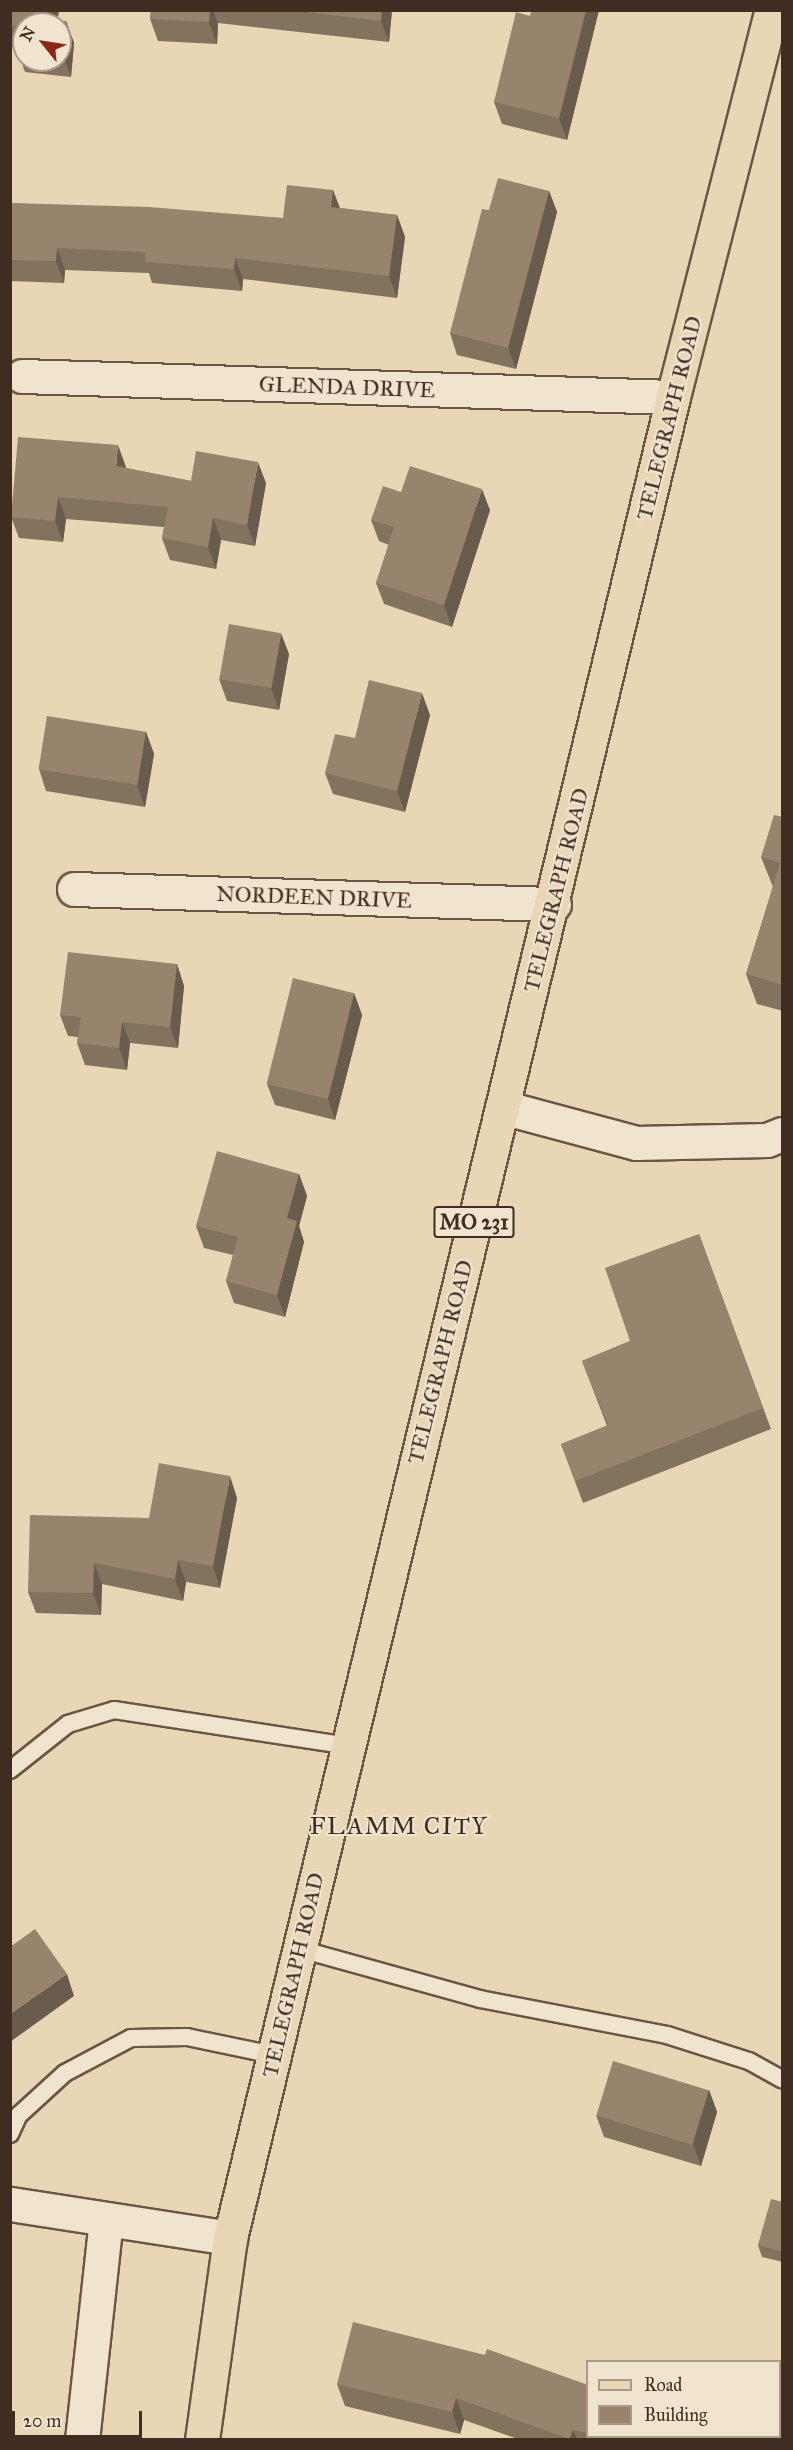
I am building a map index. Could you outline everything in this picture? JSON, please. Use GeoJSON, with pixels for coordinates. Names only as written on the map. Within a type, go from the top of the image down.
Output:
{"type":"FeatureCollection","features":[{"type":"Feature","properties":{"kind":"main road","name":"TELEGRAPH ROAD"},"geometry":{"type":"LineString","coordinates":[[202,2439],[230,2238],[502,1107],[554,904],[673,398],[772,10]]}},
{"type":"Feature","properties":{"kind":"street","name":"GLENDA DRIVE"},"geometry":{"type":"LineString","coordinates":[[22,376],[673,398]]}},
{"type":"Feature","properties":{"kind":"street","name":"NORDEEN DRIVE"},"geometry":{"type":"LineString","coordinates":[[74,889],[554,904]]}},
{"type":"Feature","properties":{"kind":"street"},"geometry":{"type":"LineString","coordinates":[[502,1107],[636,1143],[767,1140],[783,1134]]}},
{"type":"Feature","properties":{"kind":"street"},"geometry":{"type":"LineString","coordinates":[[10,2204],[230,2238]]}},
{"type":"Feature","properties":{"kind":"street"},"geometry":{"type":"LineString","coordinates":[[82,2439],[106,2219]]}},
{"type":"Feature","properties":{"kind":"lane"},"geometry":{"type":"LineString","coordinates":[[10,1770],[68,1724],[114,1710],[348,1746]]}},
{"type":"Feature","properties":{"kind":"lane"},"geometry":{"type":"LineString","coordinates":[[300,1949],[480,1999],[666,2035],[749,2061],[783,2079]]}},
{"type":"Feature","properties":{"kind":"lane"},"geometry":{"type":"LineString","coordinates":[[10,2134],[20,2115],[65,2073],[130,2038],[187,2037],[274,2055]]}},
{"type":"Feature","properties":{"kind":"building"},"geometry":{"type":"Polygon","coordinates":[[[10,10],[48,10],[48,12],[12,12],[12,26],[10,26],[10,10]]]}},
{"type":"Feature","properties":{"kind":"building"},"geometry":{"type":"Polygon","coordinates":[[[151,10],[210,10],[209,22],[150,19],[151,10]]]}},
{"type":"Feature","properties":{"kind":"building"},"geometry":{"type":"Polygon","coordinates":[[[290,10],[382,10],[381,21],[290,10]]]}},
{"type":"Feature","properties":{"kind":"building"},"geometry":{"type":"Polygon","coordinates":[[[532,10],[586,10],[559,118],[494,102],[516,12],[530,16],[532,10]]]}},
{"type":"Feature","properties":{"kind":"building"},"geometry":{"type":"Polygon","coordinates":[[[498,178],[549,191],[508,348],[450,333],[482,209],[489,210],[498,178]]]}},
{"type":"Feature","properties":{"kind":"building"},"geometry":{"type":"Polygon","coordinates":[[[287,185],[333,190],[331,207],[397,215],[389,276],[235,258],[234,269],[145,262],[145,252],[57,248],[56,261],[10,260],[10,203],[149,207],[283,218],[287,185]]]}},
{"type":"Feature","properties":{"kind":"building"},"geometry":{"type":"Polygon","coordinates":[[[18,437],[118,445],[116,466],[191,481],[196,451],[258,462],[247,525],[213,518],[208,547],[162,538],[168,507],[58,497],[55,521],[11,517],[18,437]]]}},
{"type":"Feature","properties":{"kind":"building"},"geometry":{"type":"Polygon","coordinates":[[[410,466],[482,489],[444,605],[376,583],[394,527],[371,520],[383,486],[401,492],[410,466]]]}},
{"type":"Feature","properties":{"kind":"building"},"geometry":{"type":"Polygon","coordinates":[[[229,624],[281,633],[271,688],[219,679],[229,624]]]}},
{"type":"Feature","properties":{"kind":"building"},"geometry":{"type":"Polygon","coordinates":[[[369,680],[422,693],[397,791],[325,773],[335,734],[355,738],[369,680]]]}},
{"type":"Feature","properties":{"kind":"building"},"geometry":{"type":"Polygon","coordinates":[[[47,716],[146,732],[137,785],[39,769],[47,716]]]}},
{"type":"Feature","properties":{"kind":"building"},"geometry":{"type":"Polygon","coordinates":[[[774,815],[783,817],[783,985],[746,974],[780,863],[761,857],[774,815]]]}},
{"type":"Feature","properties":{"kind":"building"},"geometry":{"type":"Polygon","coordinates":[[[68,952],[177,964],[170,1027],[122,1022],[119,1048],[77,1043],[81,1017],[60,1015],[68,952]]]}},
{"type":"Feature","properties":{"kind":"building"},"geometry":{"type":"Polygon","coordinates":[[[293,978],[354,993],[328,1099],[267,1084],[293,978]]]}},
{"type":"Feature","properties":{"kind":"building"},"geometry":{"type":"Polygon","coordinates":[[[217,1151],[299,1174],[287,1218],[297,1221],[277,1295],[226,1281],[238,1237],[196,1226],[217,1151]]]}},
{"type":"Feature","properties":{"kind":"building"},"geometry":{"type":"Polygon","coordinates":[[[699,1234],[763,1408],[575,1481],[561,1444],[608,1425],[582,1361],[630,1341],[605,1268],[699,1234]]]}},
{"type":"Feature","properties":{"kind":"building"},"geometry":{"type":"Polygon","coordinates":[[[159,1463],[230,1476],[213,1566],[178,1560],[175,1579],[94,1563],[93,1593],[28,1592],[30,1515],[149,1518],[159,1463]]]}},
{"type":"Feature","properties":{"kind":"building"},"geometry":{"type":"Polygon","coordinates":[[[35,1929],[67,1974],[10,2014],[10,1947],[35,1929]]]}},
{"type":"Feature","properties":{"kind":"building"},"geometry":{"type":"Polygon","coordinates":[[[613,2061],[709,2090],[692,2145],[596,2116],[613,2061]]]}},
{"type":"Feature","properties":{"kind":"building"},"geometry":{"type":"Polygon","coordinates":[[[771,2199],[783,2202],[783,2252],[758,2245],[771,2199]]]}},
{"type":"Feature","properties":{"kind":"building"},"geometry":{"type":"Polygon","coordinates":[[[353,2322],[485,2355],[487,2349],[586,2384],[586,2433],[573,2430],[569,2439],[456,2398],[452,2412],[337,2384],[353,2322]]]}},
{"type":"Feature","properties":{"kind":"building"},"geometry":{"type":"Polygon","coordinates":[[[781,2405],[783,2405],[783,2439],[610,2438],[781,2438],[781,2405]]]}},
{"type":"Feature","properties":{"kind":"district","name":"FLAMM CITY"},"geometry":{"type":"Point","coordinates":[399,1827]}}]}
